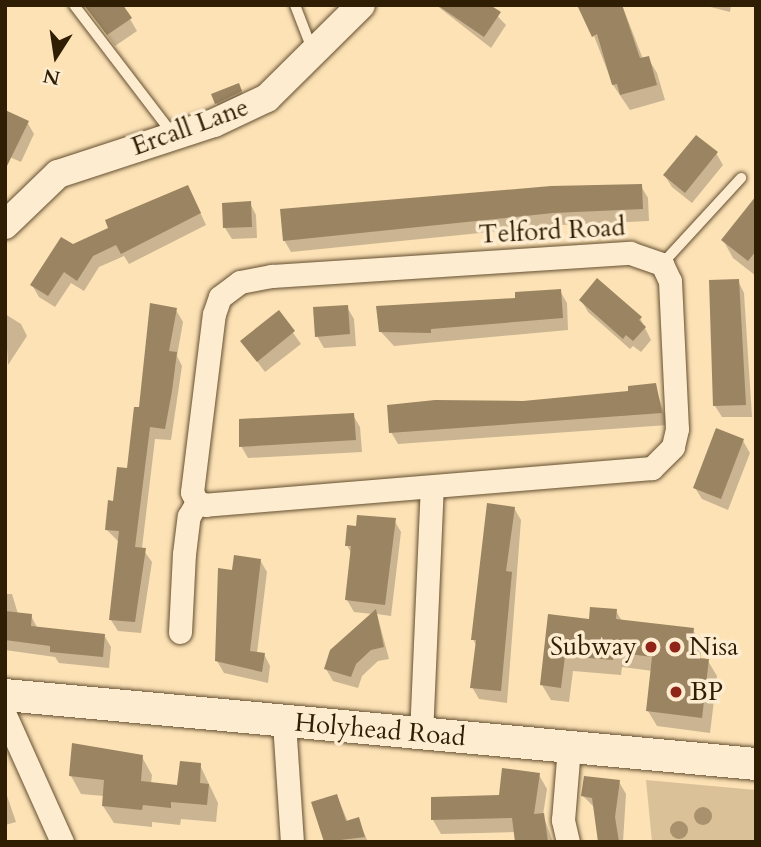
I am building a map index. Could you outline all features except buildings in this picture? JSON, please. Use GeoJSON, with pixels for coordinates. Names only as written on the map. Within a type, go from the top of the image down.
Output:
{"type":"FeatureCollection","features":[{"type":"Feature","properties":{"kind":"main road","name":"Holyhead Road"},"geometry":{"type":"LineString","coordinates":[[5,695],[756,764]]}},
{"type":"Feature","properties":{"kind":"street","name":"Ercall Lane"},"geometry":{"type":"LineString","coordinates":[[5,225],[58,174],[214,123],[267,98],[314,55],[361,5]]}},
{"type":"Feature","properties":{"kind":"street","name":"Telford Road"},"geometry":{"type":"LineString","coordinates":[[180,632],[184,554],[189,516],[197,502],[192,492],[214,314],[220,297],[240,282],[272,276],[630,253],[662,264]]}},
{"type":"Feature","properties":{"kind":"street"},"geometry":{"type":"LineString","coordinates":[[197,502],[206,505],[641,472],[664,458],[677,429],[670,281],[662,264]]}},
{"type":"Feature","properties":{"kind":"street"},"geometry":{"type":"LineString","coordinates":[[421,735],[432,488]]}},
{"type":"Feature","properties":{"kind":"street"},"geometry":{"type":"LineString","coordinates":[[5,715],[62,842]]}},
{"type":"Feature","properties":{"kind":"street"},"geometry":{"type":"LineString","coordinates":[[284,722],[292,842]]}},
{"type":"Feature","properties":{"kind":"street"},"geometry":{"type":"LineString","coordinates":[[568,842],[563,820],[569,747]]}},
{"type":"Feature","properties":{"kind":"lane"},"geometry":{"type":"LineString","coordinates":[[75,5],[174,136]]}},
{"type":"Feature","properties":{"kind":"lane"},"geometry":{"type":"LineString","coordinates":[[295,5],[314,55]]}},
{"type":"Feature","properties":{"kind":"lane"},"geometry":{"type":"LineString","coordinates":[[662,264],[741,178]]}},
{"type":"Feature","properties":{"kind":"shaded area"},"geometry":{"type":"Polygon","coordinates":[[[646,780],[756,790],[756,842],[652,842],[646,780]]]}},
{"type":"Feature","properties":{"kind":"place","name":"Subway"},"geometry":{"type":"Point","coordinates":[651,647]}},
{"type":"Feature","properties":{"kind":"place","name":"Nisa"},"geometry":{"type":"Point","coordinates":[675,647]}},
{"type":"Feature","properties":{"kind":"place","name":"BP"},"geometry":{"type":"Point","coordinates":[676,692]}}]}
